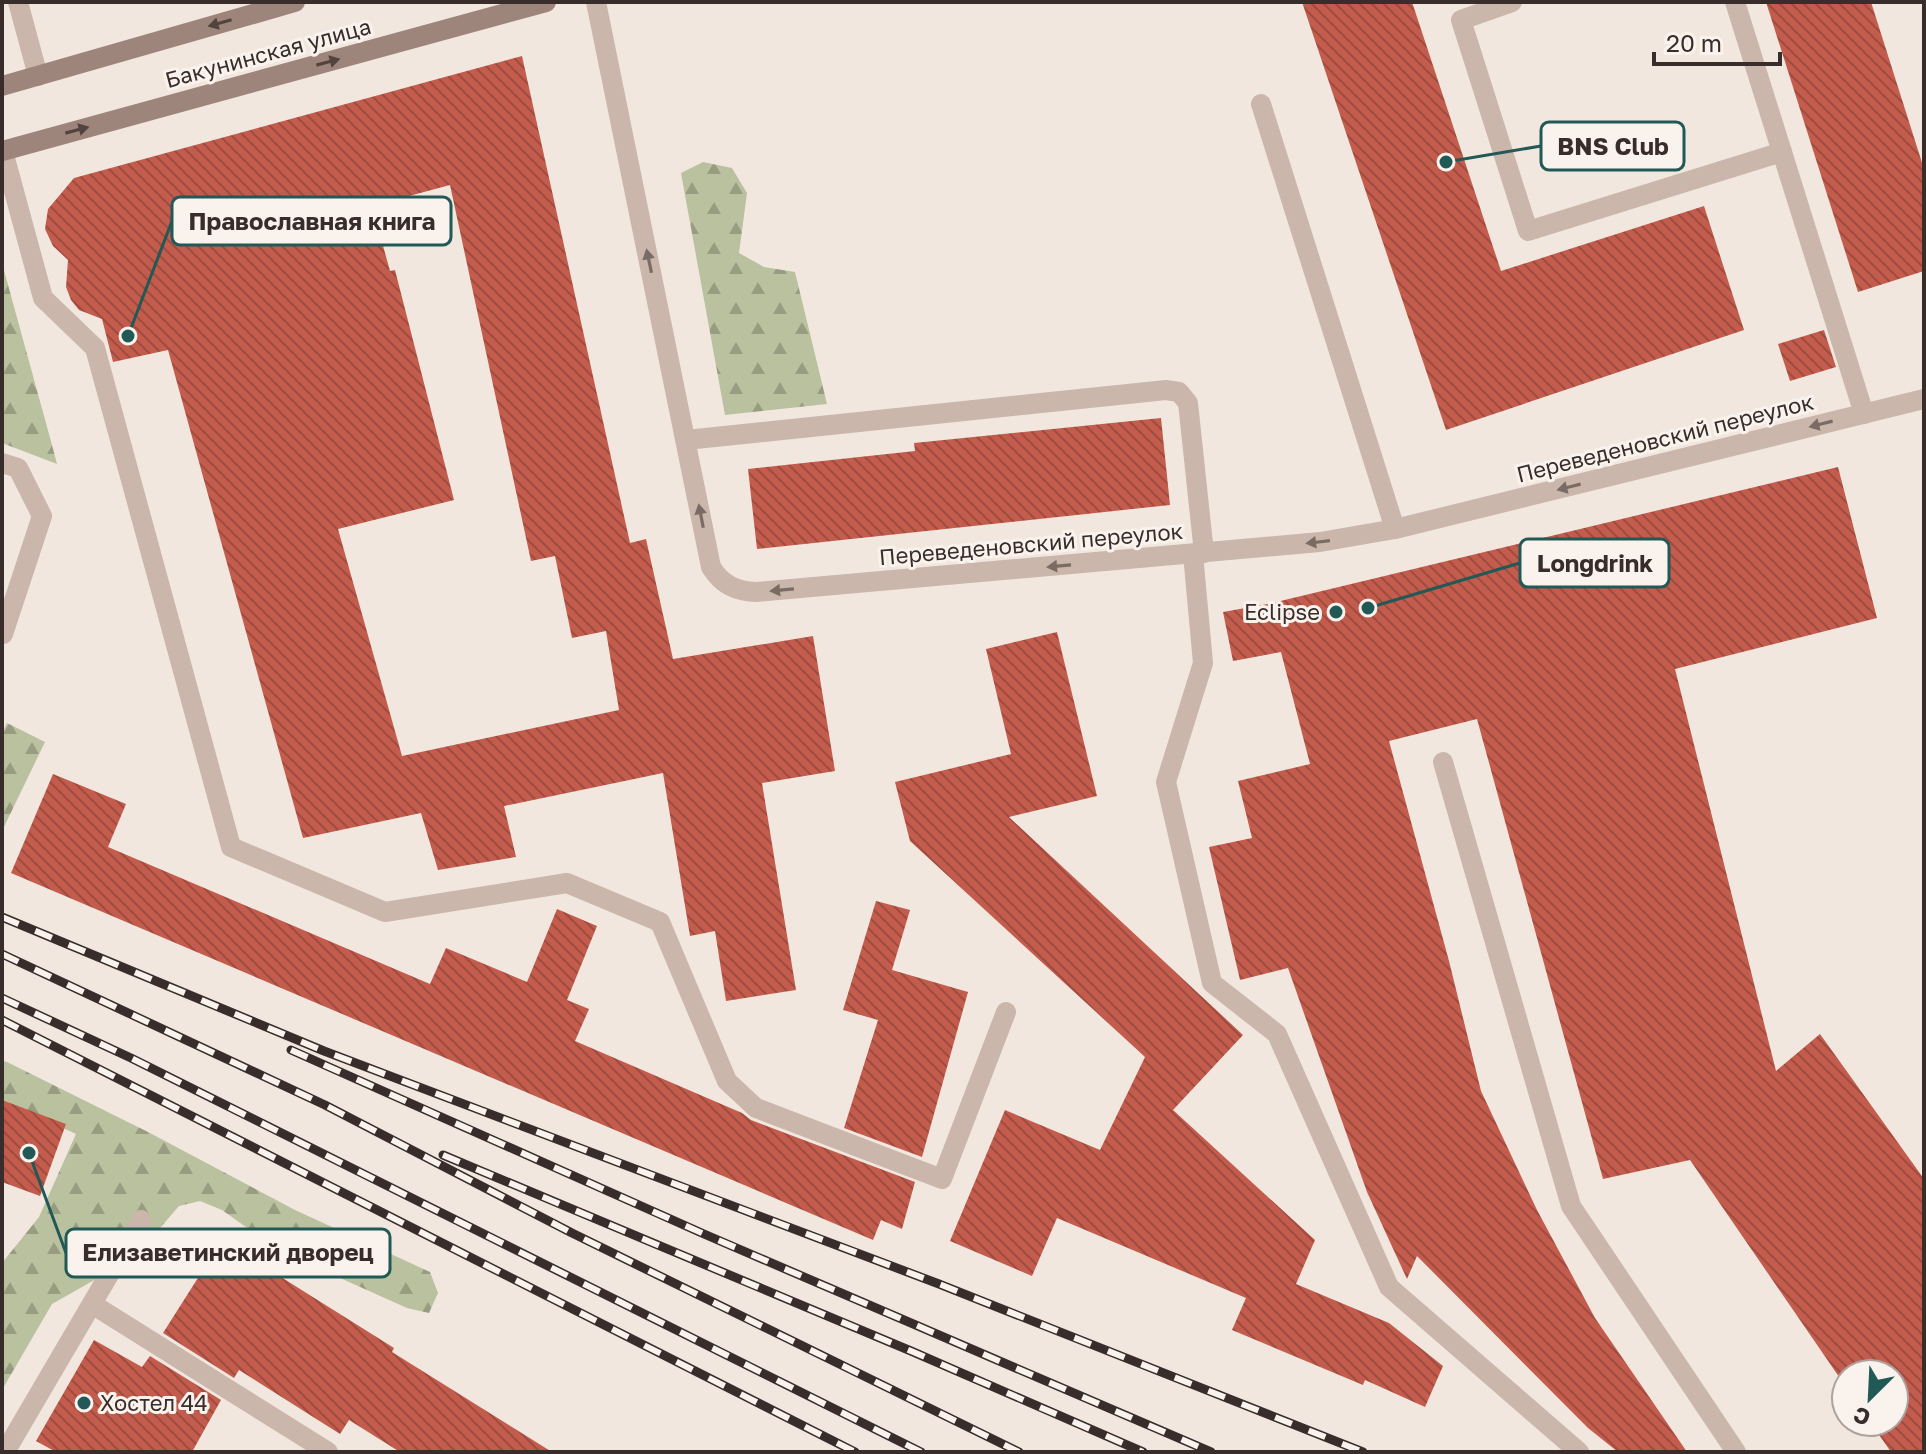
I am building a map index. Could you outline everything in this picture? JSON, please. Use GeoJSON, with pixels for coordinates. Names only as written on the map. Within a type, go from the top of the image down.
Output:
{"type":"FeatureCollection","features":[{"type":"Feature","properties":{"kind":"main road","name":"Бакунинская улица"},"geometry":{"type":"LineString","coordinates":[[2,86],[295,2]]}},
{"type":"Feature","properties":{"kind":"main road","name":"Бакунинская улица"},"geometry":{"type":"LineString","coordinates":[[3,151],[546,2]]}},
{"type":"Feature","properties":{"kind":"street"},"geometry":{"type":"LineString","coordinates":[[18,2],[38,76]]}},
{"type":"Feature","properties":{"kind":"street","name":"Переведеновский переулок"},"geometry":{"type":"LineString","coordinates":[[596,2],[711,567],[718,578],[742,591],[1320,542],[1395,529],[1924,399]]}},
{"type":"Feature","properties":{"kind":"street"},"geometry":{"type":"LineString","coordinates":[[1512,2],[1461,20],[1528,231],[1782,152]]}},
{"type":"Feature","properties":{"kind":"street"},"geometry":{"type":"LineString","coordinates":[[1735,2],[1864,414]]}},
{"type":"Feature","properties":{"kind":"street"},"geometry":{"type":"LineString","coordinates":[[1261,104],[1395,529]]}},
{"type":"Feature","properties":{"kind":"street"},"geometry":{"type":"LineString","coordinates":[[3,151],[43,298],[95,348],[231,847],[385,912],[567,883],[660,922],[727,1081],[756,1108],[942,1179],[1006,1012]]}},
{"type":"Feature","properties":{"kind":"street"},"geometry":{"type":"LineString","coordinates":[[686,440],[1166,390],[1179,392],[1188,403],[1203,663],[1166,782],[1212,983],[1277,1034],[1389,1287],[1579,1452]]}},
{"type":"Feature","properties":{"kind":"street"},"geometry":{"type":"LineString","coordinates":[[2,463],[18,468],[42,516],[3,634]]}},
{"type":"Feature","properties":{"kind":"street"},"geometry":{"type":"LineString","coordinates":[[1443,762],[1571,1206],[1736,1452]]}},
{"type":"Feature","properties":{"kind":"street"},"geometry":{"type":"LineString","coordinates":[[5,1452],[141,1220]]}},
{"type":"Feature","properties":{"kind":"street"},"geometry":{"type":"LineString","coordinates":[[92,1304],[328,1452]]}},
{"type":"Feature","properties":{"kind":"green space"},"geometry":{"type":"Polygon","coordinates":[[[703,162],[732,168],[747,193],[739,253],[764,267],[795,272],[827,404],[725,415],[681,173],[703,162]]]}},
{"type":"Feature","properties":{"kind":"green space"},"geometry":{"type":"Polygon","coordinates":[[[2,263],[52,445],[57,464],[2,443],[2,263]]]}},
{"type":"Feature","properties":{"kind":"green space"},"geometry":{"type":"Polygon","coordinates":[[[7,723],[45,742],[2,831],[2,734],[7,723]]]}},
{"type":"Feature","properties":{"kind":"green space"},"geometry":{"type":"Polygon","coordinates":[[[5,1061],[295,1210],[430,1272],[438,1293],[429,1313],[407,1308],[320,1269],[260,1237],[222,1210],[200,1201],[179,1206],[135,1257],[52,1304],[2,1390],[2,1263],[39,1217],[76,1134],[2,1100],[2,1064],[5,1061]]]}},
{"type":"Feature","properties":{"kind":"building"},"geometry":{"type":"Polygon","coordinates":[[[1302,2],[1412,2],[1501,271],[1704,206],[1744,330],[1446,430],[1302,2]]]}},
{"type":"Feature","properties":{"kind":"building"},"geometry":{"type":"Polygon","coordinates":[[[1766,2],[1871,2],[1924,169],[1924,271],[1858,292],[1766,2]]]}},
{"type":"Feature","properties":{"kind":"building"},"geometry":{"type":"Polygon","coordinates":[[[522,56],[630,543],[646,539],[673,659],[813,636],[835,771],[762,783],[796,990],[726,1001],[715,931],[690,936],[663,773],[504,806],[516,857],[438,870],[421,813],[303,838],[168,350],[113,362],[102,319],[79,310],[71,300],[66,287],[68,260],[53,246],[45,229],[48,209],[74,178],[522,56]],[[450,185],[372,206],[390,271],[395,270],[454,500],[338,529],[402,756],[619,710],[606,631],[572,638],[555,556],[531,561],[450,185]]]}},
{"type":"Feature","properties":{"kind":"building"},"geometry":{"type":"Polygon","coordinates":[[[1824,330],[1836,367],[1790,381],[1778,344],[1824,330]]]}},
{"type":"Feature","properties":{"kind":"building"},"geometry":{"type":"Polygon","coordinates":[[[1161,418],[1170,505],[757,549],[748,469],[915,451],[914,443],[1161,418]]]}},
{"type":"Feature","properties":{"kind":"building"},"geometry":{"type":"Polygon","coordinates":[[[1838,467],[1877,618],[1675,669],[1776,1071],[1820,1034],[1924,1179],[1924,1452],[1891,1452],[1881,1438],[1910,1438],[1910,1358],[1830,1358],[1830,1364],[1690,1160],[1603,1179],[1477,719],[1389,741],[1481,1091],[1537,1210],[1595,1318],[1687,1452],[1618,1452],[1588,1428],[1417,1256],[1407,1279],[1367,1192],[1288,968],[1240,980],[1209,847],[1252,838],[1238,781],[1310,764],[1281,652],[1233,661],[1223,612],[1268,604],[1838,467]]]}},
{"type":"Feature","properties":{"kind":"building"},"geometry":{"type":"Polygon","coordinates":[[[1057,632],[1097,796],[1009,817],[1243,1035],[1173,1110],[1315,1240],[1296,1284],[1389,1323],[1443,1366],[1425,1407],[1365,1380],[1363,1385],[1232,1330],[1246,1298],[1057,1218],[1032,1276],[950,1241],[1005,1110],[1100,1150],[1145,1057],[910,841],[895,782],[1011,754],[986,649],[1057,632]]]}},
{"type":"Feature","properties":{"kind":"building"},"geometry":{"type":"Polygon","coordinates":[[[53,774],[126,804],[108,847],[430,984],[446,948],[527,982],[557,909],[597,926],[567,1000],[589,1009],[575,1041],[742,1113],[751,1120],[915,1182],[902,1229],[881,1220],[873,1240],[11,873],[53,774]]]}},
{"type":"Feature","properties":{"kind":"building"},"geometry":{"type":"Polygon","coordinates":[[[876,901],[910,910],[892,970],[968,992],[922,1157],[844,1128],[878,1020],[843,1010],[876,901]]]}},
{"type":"Feature","properties":{"kind":"building"},"geometry":{"type":"Polygon","coordinates":[[[2,1100],[66,1124],[40,1196],[2,1182],[2,1100]]]}},
{"type":"Feature","properties":{"kind":"building"},"geometry":{"type":"Polygon","coordinates":[[[222,1240],[552,1452],[400,1452],[349,1420],[340,1434],[239,1370],[234,1378],[163,1333],[222,1240]]]}},
{"type":"Feature","properties":{"kind":"building"},"geometry":{"type":"Polygon","coordinates":[[[94,1340],[142,1367],[150,1356],[221,1400],[192,1452],[56,1452],[36,1441],[94,1340]]]}},
{"type":"Feature","properties":{"kind":"railway"},"geometry":{"type":"LineString","coordinates":[[2,917],[324,1051],[939,1284],[1363,1452]]}},
{"type":"Feature","properties":{"kind":"railway"},"geometry":{"type":"LineString","coordinates":[[2,954],[325,1105],[572,1233],[1019,1452]]}},
{"type":"Feature","properties":{"kind":"railway"},"geometry":{"type":"LineString","coordinates":[[2,998],[131,1058],[921,1452]]}},
{"type":"Feature","properties":{"kind":"railway"},"geometry":{"type":"LineString","coordinates":[[2,1020],[855,1452]]}},
{"type":"Feature","properties":{"kind":"railway"},"geometry":{"type":"LineString","coordinates":[[291,1050],[704,1234],[1211,1452]]}},
{"type":"Feature","properties":{"kind":"railway"},"geometry":{"type":"LineString","coordinates":[[443,1155],[1143,1452]]}},
{"type":"Feature","properties":{"kind":"place","name":"BNS Club"},"geometry":{"type":"Point","coordinates":[1446,162]}},
{"type":"Feature","properties":{"kind":"place","name":"Православная книга"},"geometry":{"type":"Point","coordinates":[128,336]}},
{"type":"Feature","properties":{"kind":"place","name":"Longdrink"},"geometry":{"type":"Point","coordinates":[1368,608]}},
{"type":"Feature","properties":{"kind":"place","name":"Eclipse"},"geometry":{"type":"Point","coordinates":[1336,612]}},
{"type":"Feature","properties":{"kind":"place","name":"Елизаветинский дворец"},"geometry":{"type":"Point","coordinates":[29,1153]}},
{"type":"Feature","properties":{"kind":"place","name":"Хостел 44"},"geometry":{"type":"Point","coordinates":[84,1403]}}]}
